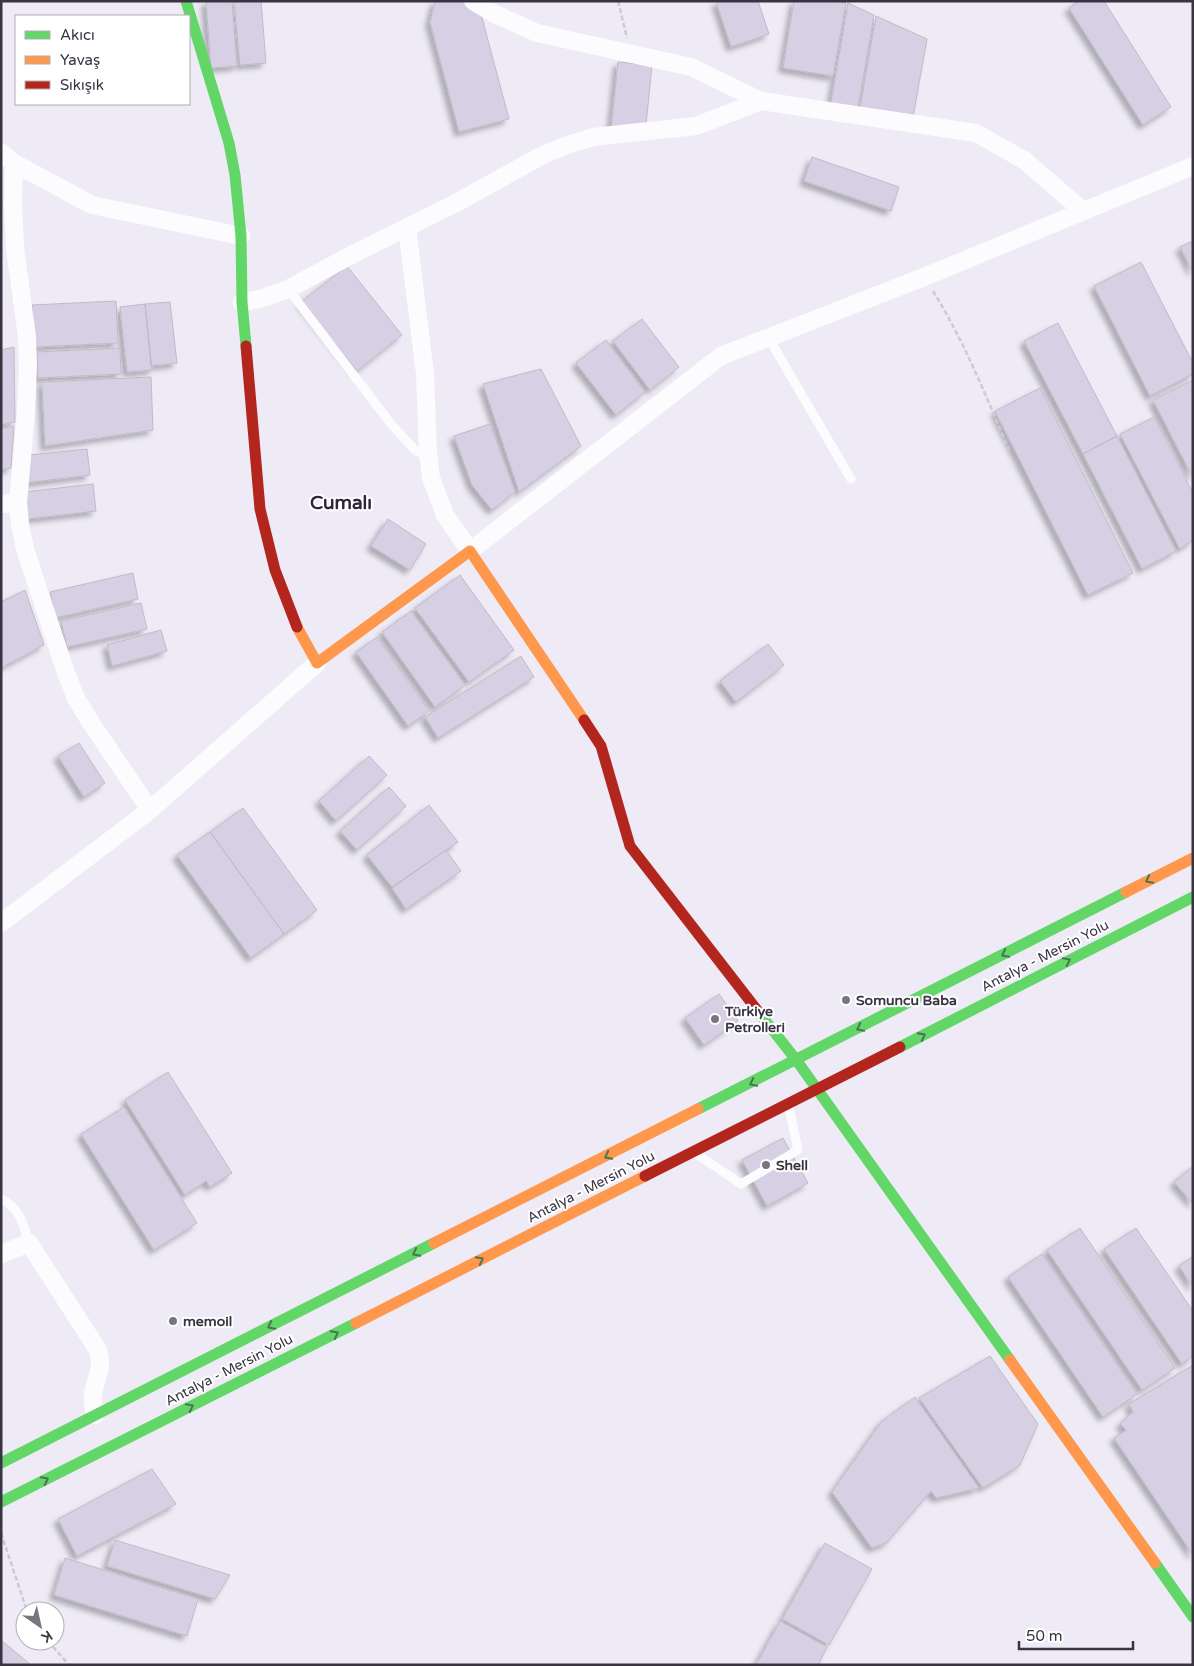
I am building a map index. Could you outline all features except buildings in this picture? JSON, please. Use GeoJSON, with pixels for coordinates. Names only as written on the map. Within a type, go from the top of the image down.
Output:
{"type":"FeatureCollection","features":[{"type":"Feature","properties":{"kind":"main road"},"geometry":{"type":"LineString","coordinates":[[186,1],[229,143],[235,175],[241,236],[242,302],[260,509],[266,542],[286,604],[300,634],[317,663],[470,551],[601,746],[630,846],[797,1060],[1193,1618]]}},
{"type":"Feature","properties":{"kind":"main road","name":"Antalya - Mersin Yolu"},"geometry":{"type":"LineString","coordinates":[[1,1464],[1193,858]]}},
{"type":"Feature","properties":{"kind":"main road","name":"Antalya - Mersin Yolu"},"geometry":{"type":"LineString","coordinates":[[1,1502],[817,1090],[1193,897]]}},
{"type":"Feature","properties":{"kind":"street"},"geometry":{"type":"LineString","coordinates":[[473,1],[493,13],[537,33],[691,67],[761,101],[976,133],[1024,160],[1083,211]]}},
{"type":"Feature","properties":{"kind":"street"},"geometry":{"type":"LineString","coordinates":[[242,302],[260,299],[288,289],[355,252],[456,203],[541,156],[567,145],[593,137],[696,126],[761,101]]}},
{"type":"Feature","properties":{"kind":"street"},"geometry":{"type":"LineString","coordinates":[[8,158],[92,205],[241,236]]}},
{"type":"Feature","properties":{"kind":"street"},"geometry":{"type":"LineString","coordinates":[[8,158],[15,248],[27,337],[28,367],[26,410],[10,503],[20,524],[25,549],[66,674],[76,698],[150,810]]}},
{"type":"Feature","properties":{"kind":"street"},"geometry":{"type":"LineString","coordinates":[[407,227],[425,374],[428,453],[431,478],[445,515],[470,551],[721,356],[924,278],[1193,166]]}},
{"type":"Feature","properties":{"kind":"street"},"geometry":{"type":"LineString","coordinates":[[1,923],[150,810],[317,663]]}},
{"type":"Feature","properties":{"kind":"street"},"geometry":{"type":"LineString","coordinates":[[1,1254],[29,1243],[98,1350],[100,1369],[93,1394],[95,1415]]}},
{"type":"Feature","properties":{"kind":"lane"},"geometry":{"type":"LineString","coordinates":[[288,289],[391,424],[415,450],[420,453],[428,453]]}},
{"type":"Feature","properties":{"kind":"lane"},"geometry":{"type":"LineString","coordinates":[[768,337],[851,479]]}},
{"type":"Feature","properties":{"kind":"lane"},"geometry":{"type":"LineString","coordinates":[[693,1152],[741,1184],[798,1150],[788,1104]]}},
{"type":"Feature","properties":{"kind":"lane"},"geometry":{"type":"LineString","coordinates":[[1,1199],[18,1211],[29,1243]]}},
{"type":"Feature","properties":{"kind":"path"},"geometry":{"type":"LineString","coordinates":[[618,1],[631,54]]}},
{"type":"Feature","properties":{"kind":"path"},"geometry":{"type":"LineString","coordinates":[[924,278],[959,336],[1009,450]]}},
{"type":"Feature","properties":{"kind":"path"},"geometry":{"type":"LineString","coordinates":[[1,1533],[24,1601]]}},
{"type":"Feature","properties":{"kind":"path"},"geometry":{"type":"LineString","coordinates":[[57,1651],[69,1665]]}},
{"type":"Feature","properties":{"kind":"traffic: fast"},"geometry":{"type":"LineString","coordinates":[[186,1],[229,143],[235,175],[241,236],[242,302],[246,346]]}},
{"type":"Feature","properties":{"kind":"traffic: fast"},"geometry":{"type":"LineString","coordinates":[[698,1109],[1126,892]]}},
{"type":"Feature","properties":{"kind":"traffic: fast"},"geometry":{"type":"LineString","coordinates":[[900,1047],[1193,897]]}},
{"type":"Feature","properties":{"kind":"traffic: fast"},"geometry":{"type":"LineString","coordinates":[[757,1010],[797,1061],[1010,1360]]}},
{"type":"Feature","properties":{"kind":"traffic: fast"},"geometry":{"type":"LineString","coordinates":[[1,1463],[434,1243]]}},
{"type":"Feature","properties":{"kind":"traffic: fast"},"geometry":{"type":"LineString","coordinates":[[1,1502],[356,1323]]}},
{"type":"Feature","properties":{"kind":"traffic: fast"},"geometry":{"type":"LineString","coordinates":[[1155,1563],[1193,1617]]}},
{"type":"Feature","properties":{"kind":"traffic: slow"},"geometry":{"type":"LineString","coordinates":[[297,627],[317,663],[470,551],[584,720]]}},
{"type":"Feature","properties":{"kind":"traffic: slow"},"geometry":{"type":"LineString","coordinates":[[1126,892],[1193,858]]}},
{"type":"Feature","properties":{"kind":"traffic: slow"},"geometry":{"type":"LineString","coordinates":[[434,1243],[698,1109]]}},
{"type":"Feature","properties":{"kind":"traffic: slow"},"geometry":{"type":"LineString","coordinates":[[356,1323],[645,1176]]}},
{"type":"Feature","properties":{"kind":"traffic: slow"},"geometry":{"type":"LineString","coordinates":[[1010,1360],[1155,1563]]}},
{"type":"Feature","properties":{"kind":"traffic: jam"},"geometry":{"type":"LineString","coordinates":[[246,346],[260,509],[275,570],[297,627]]}},
{"type":"Feature","properties":{"kind":"traffic: jam"},"geometry":{"type":"LineString","coordinates":[[584,720],[601,746],[630,846],[757,1010]]}},
{"type":"Feature","properties":{"kind":"traffic: jam"},"geometry":{"type":"LineString","coordinates":[[645,1176],[900,1047]]}},
{"type":"Feature","properties":{"kind":"place","name":"Somuncu Baba"},"geometry":{"type":"Point","coordinates":[846,1000]}},
{"type":"Feature","properties":{"kind":"place","name":"Türkiye Petrolleri"},"geometry":{"type":"Point","coordinates":[715,1019]}},
{"type":"Feature","properties":{"kind":"place","name":"Shell"},"geometry":{"type":"Point","coordinates":[766,1165]}},
{"type":"Feature","properties":{"kind":"place","name":"memoil"},"geometry":{"type":"Point","coordinates":[173,1321]}},
{"type":"Feature","properties":{"kind":"district","name":"Cumalı"},"geometry":{"type":"Point","coordinates":[341,503]}}]}
